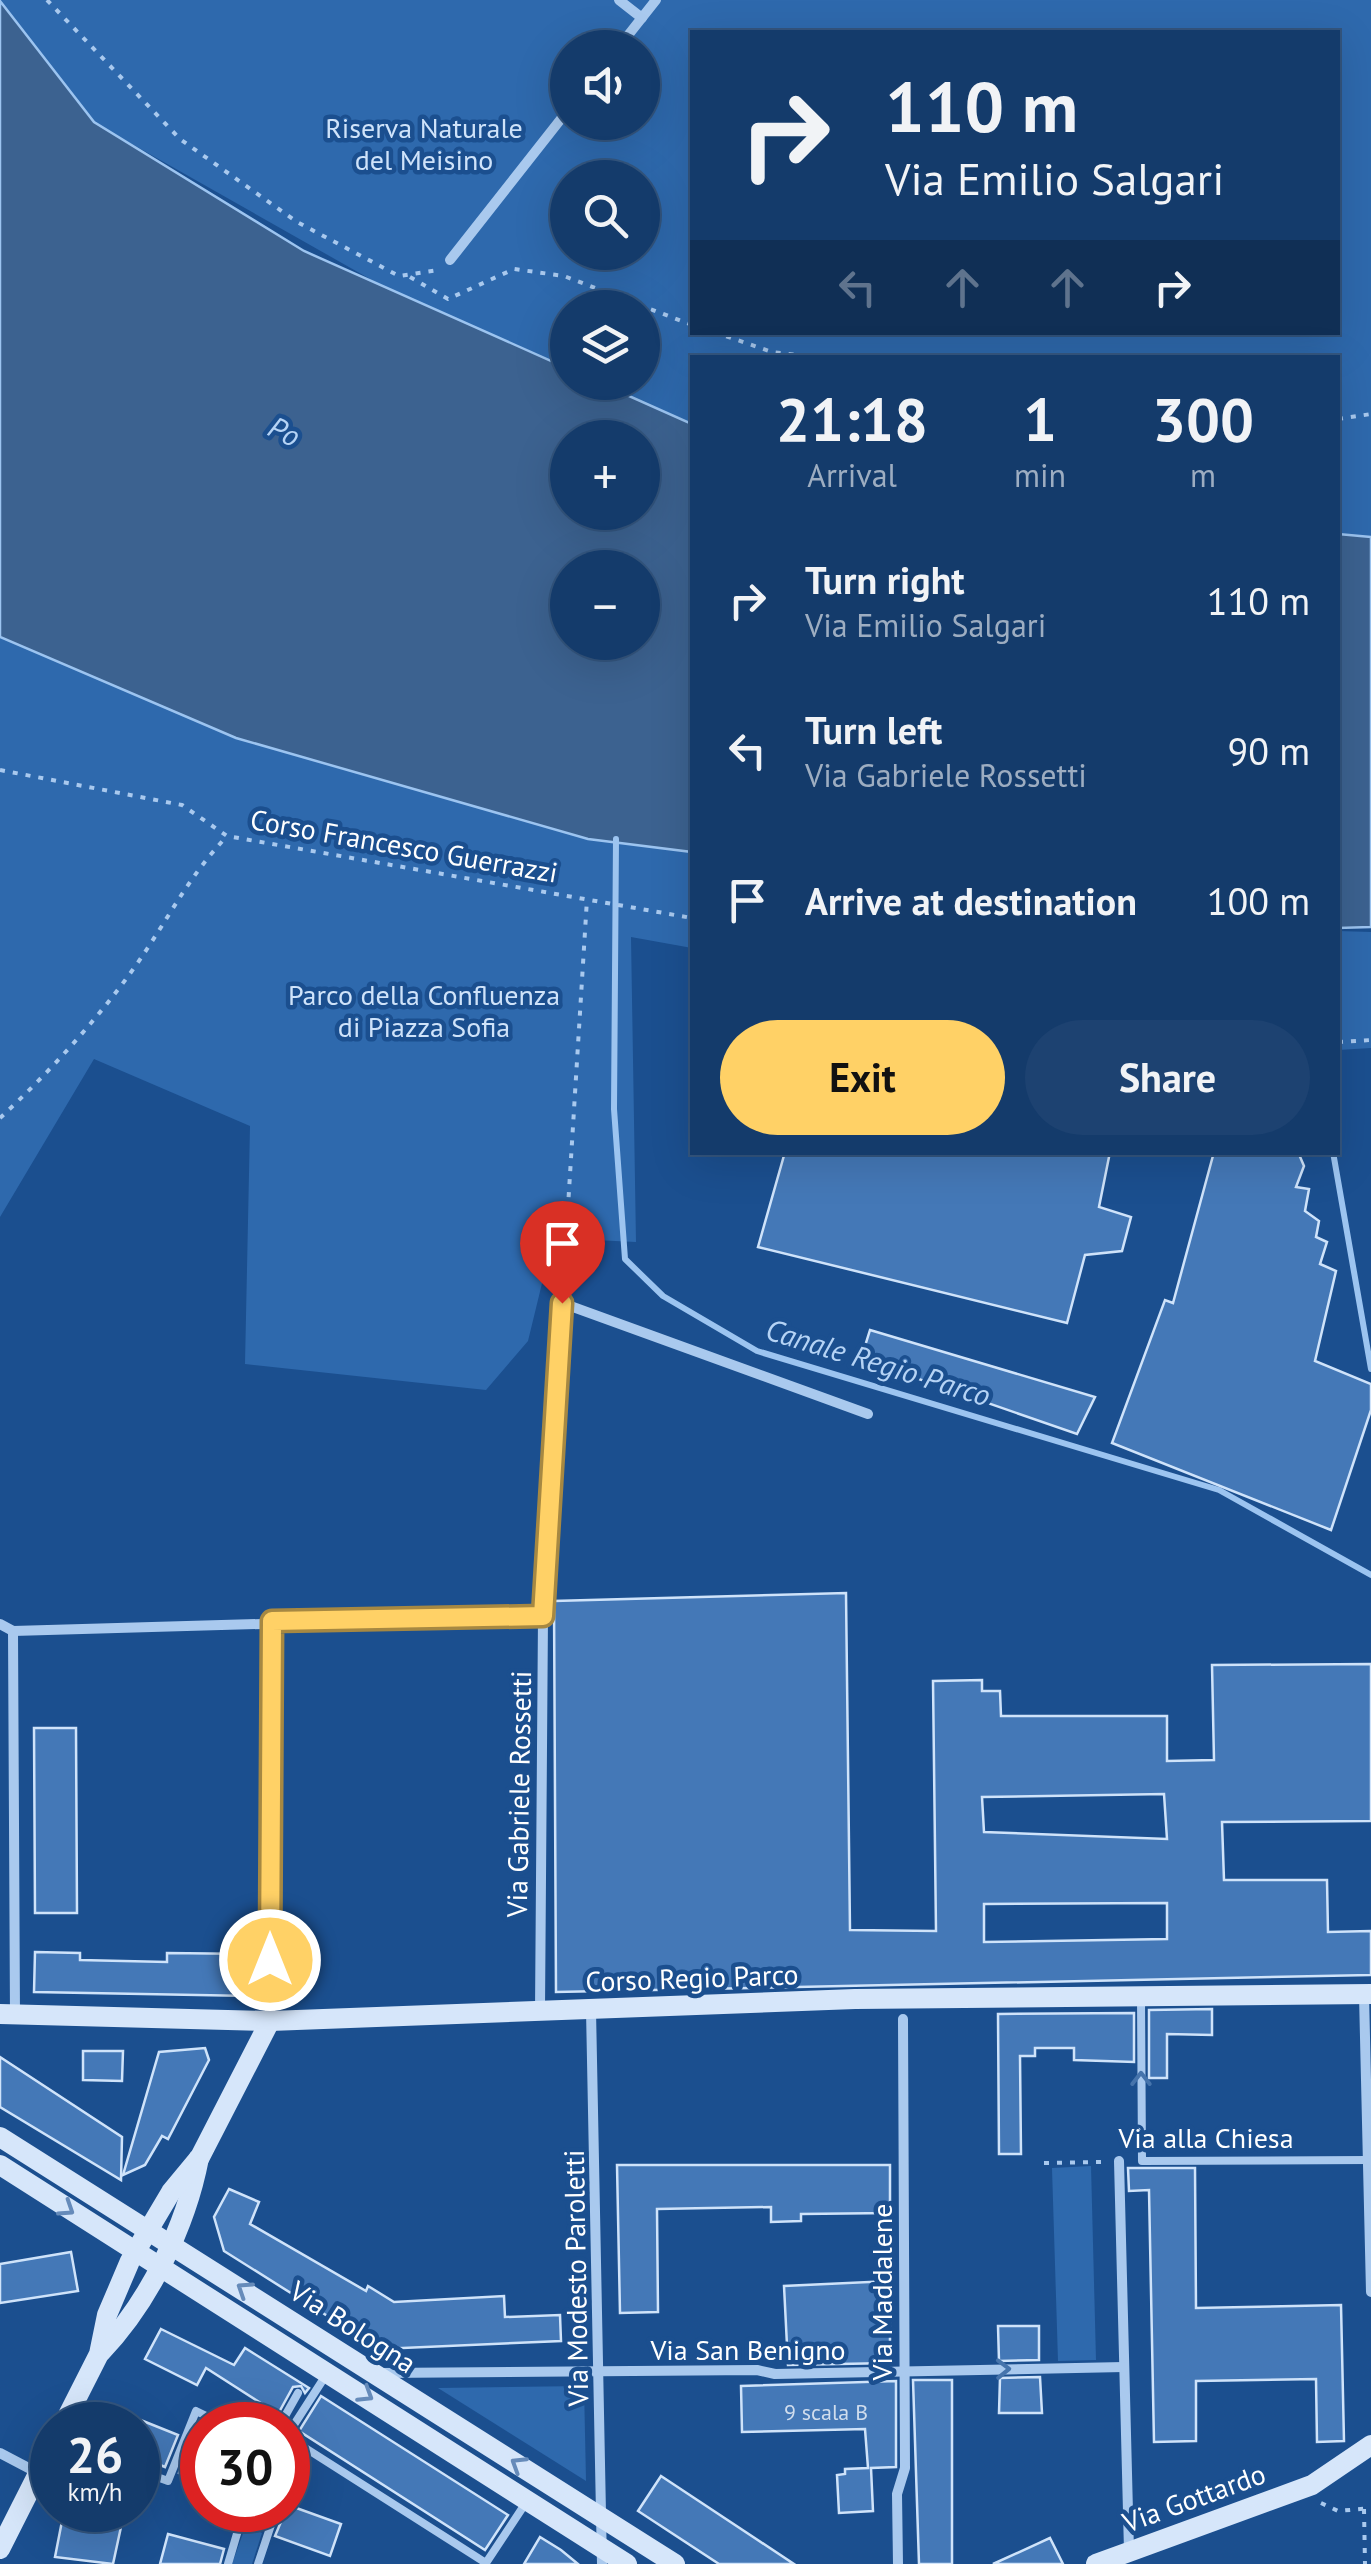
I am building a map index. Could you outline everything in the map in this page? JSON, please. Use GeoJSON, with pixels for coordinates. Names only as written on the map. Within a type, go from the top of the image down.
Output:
{"type":"FeatureCollection","features":[{"type":"Feature","properties":{"kind":"street"},"geometry":{"type":"LineString","coordinates":[[619,0],[642,18]]}},
{"type":"Feature","properties":{"kind":"street"},"geometry":{"type":"LineString","coordinates":[[632,30],[656,0]]}},
{"type":"Feature","properties":{"kind":"street"},"geometry":{"type":"LineString","coordinates":[[450,260],[550,133]]}},
{"type":"Feature","properties":{"kind":"street"},"geometry":{"type":"LineString","coordinates":[[562,1303],[868,1414]]}},
{"type":"Feature","properties":{"kind":"street","name":"Via Gabriele Rossetti"},"geometry":{"type":"LineString","coordinates":[[540,2011],[543,1616],[562,1303]]}},
{"type":"Feature","properties":{"kind":"street"},"geometry":{"type":"LineString","coordinates":[[0,1624],[13,1631],[543,1616]]}},
{"type":"Feature","properties":{"kind":"street"},"geometry":{"type":"LineString","coordinates":[[100,2354],[107,2315],[135,2252],[200,2157],[270,2021],[272,1621]]}},
{"type":"Feature","properties":{"kind":"street"},"geometry":{"type":"LineString","coordinates":[[5,2018],[13,1631]]}},
{"type":"Feature","properties":{"kind":"street"},"geometry":{"type":"LineString","coordinates":[[1368,1994],[1371,2292]]}},
{"type":"Feature","properties":{"kind":"street","name":"Corso Regio Parco"},"geometry":{"type":"LineString","coordinates":[[5,2018],[270,2021],[855,1999],[1368,1994]]}},
{"type":"Feature","properties":{"kind":"street","name":"Via Modesto Paroletti"},"geometry":{"type":"LineString","coordinates":[[591,2009],[601,2373],[601,2556]]}},
{"type":"Feature","properties":{"kind":"street","name":"Via Maddalene"},"geometry":{"type":"LineString","coordinates":[[898,2564],[897,2494],[905,2468],[906,2371],[903,2019]]}},
{"type":"Feature","properties":{"kind":"street","name":"Via Bologna"},"geometry":{"type":"LineString","coordinates":[[0,2137],[675,2564]]}},
{"type":"Feature","properties":{"kind":"street"},"geometry":{"type":"LineString","coordinates":[[75,2402],[100,2354],[121,2332],[170,2242],[194,2186],[200,2157]]}},
{"type":"Feature","properties":{"kind":"street"},"geometry":{"type":"LineString","coordinates":[[1119,2161],[1129,2551]]}},
{"type":"Feature","properties":{"kind":"street","name":"Via Bologna"},"geometry":{"type":"LineString","coordinates":[[0,2166],[529,2498],[601,2556],[627,2564]]}},
{"type":"Feature","properties":{"kind":"street","name":"Via San Benigno"},"geometry":{"type":"LineString","coordinates":[[373,2373],[757,2370],[775,2374],[1124,2367]]}},
{"type":"Feature","properties":{"kind":"street","name":"Via Gottardo"},"geometry":{"type":"LineString","coordinates":[[1096,2564],[1312,2485],[1371,2445]]}},
{"type":"Feature","properties":{"kind":"street"},"geometry":{"type":"LineString","coordinates":[[0,2453],[30,2468]]}},
{"type":"Feature","properties":{"kind":"street"},"geometry":{"type":"LineString","coordinates":[[0,2550],[30,2491]]}},
{"type":"Feature","properties":{"kind":"lane","name":"Via alla Chiesa"},"geometry":{"type":"LineString","coordinates":[[1141,1996],[1142,2161],[1368,2160]]}},
{"type":"Feature","properties":{"kind":"lane"},"geometry":{"type":"LineString","coordinates":[[310,2402],[329,2372]]}},
{"type":"Feature","properties":{"kind":"lane"},"geometry":{"type":"LineString","coordinates":[[293,2402],[298,2394]]}},
{"type":"Feature","properties":{"kind":"lane"},"geometry":{"type":"LineString","coordinates":[[310,2450],[486,2564],[529,2498]]}},
{"type":"Feature","properties":{"kind":"lane"},"geometry":{"type":"LineString","coordinates":[[160,2478],[168,2481],[180,2451]]}},
{"type":"Feature","properties":{"kind":"lane"},"geometry":{"type":"LineString","coordinates":[[228,2564],[237,2532]]}},
{"type":"Feature","properties":{"kind":"lane"},"geometry":{"type":"LineString","coordinates":[[258,2564],[269,2532]]}},
{"type":"Feature","properties":{"kind":"path"},"geometry":{"type":"LineString","coordinates":[[47,0],[180,139],[297,222],[383,270],[410,277],[448,300],[514,268],[564,276],[690,324]]}},
{"type":"Feature","properties":{"kind":"path"},"geometry":{"type":"LineString","coordinates":[[410,277],[430,274],[450,260]]}},
{"type":"Feature","properties":{"kind":"path"},"geometry":{"type":"LineString","coordinates":[[723,335],[772,352],[797,355]]}},
{"type":"Feature","properties":{"kind":"path"},"geometry":{"type":"LineString","coordinates":[[1340,420],[1371,414]]}},
{"type":"Feature","properties":{"kind":"path","name":"Corso Francesco Guerrazzi"},"geometry":{"type":"LineString","coordinates":[[0,770],[182,805],[227,836],[690,918]]}},
{"type":"Feature","properties":{"kind":"path"},"geometry":{"type":"LineString","coordinates":[[0,1118],[54,1063],[146,951],[191,874],[227,836]]}},
{"type":"Feature","properties":{"kind":"path"},"geometry":{"type":"LineString","coordinates":[[562,1303],[588,897]]}},
{"type":"Feature","properties":{"kind":"path"},"geometry":{"type":"LineString","coordinates":[[1340,1042],[1371,1040]]}},
{"type":"Feature","properties":{"kind":"path","name":"Via alla Chiesa"},"geometry":{"type":"LineString","coordinates":[[1044,2163],[1119,2161]]}},
{"type":"Feature","properties":{"kind":"path"},"geometry":{"type":"LineString","coordinates":[[1324,2506],[1338,2511],[1367,2511],[1365,2564]]}},
{"type":"Feature","properties":{"kind":"green space","name":"Riserva Naturale del Meisino"},"geometry":{"type":"Polygon","coordinates":[[[0,0],[1371,0],[1371,537],[1340,535],[1340,355],[690,355],[690,423],[638,400],[660,400],[660,290],[550,290],[550,360],[386,288],[93,122],[0,0]]]}},
{"type":"Feature","properties":{"kind":"green space","name":"Parco della Confluenza di Piazza Sofia"},"geometry":{"type":"Polygon","coordinates":[[[0,635],[236,738],[588,839],[690,852],[690,948],[631,937],[636,1242],[553,1238],[528,1341],[486,1390],[245,1364],[250,1126],[94,1059],[0,1217],[0,635]]]}},
{"type":"Feature","properties":{"kind":"green space"},"geometry":{"type":"Polygon","coordinates":[[[1340,931],[1371,932],[1371,1048],[1340,1050],[1340,931]]]}},
{"type":"Feature","properties":{"kind":"green space"},"geometry":{"type":"Polygon","coordinates":[[[1091,2166],[1096,2360],[1058,2361],[1052,2168],[1091,2166]]]}},
{"type":"Feature","properties":{"kind":"green space"},"geometry":{"type":"Polygon","coordinates":[[[584,2386],[586,2481],[438,2388],[584,2386]]]}},
{"type":"Feature","properties":{"kind":"green space"},"geometry":{"type":"Polygon","coordinates":[[[243,2532],[262,2533],[252,2564],[232,2564],[243,2532]]]}},
{"type":"Feature","properties":{"kind":"water","name":"Po"},"geometry":{"type":"Polygon","coordinates":[[[0,1],[94,122],[304,251],[550,360],[550,400],[638,400],[690,423],[690,852],[588,839],[236,738],[0,637],[0,1]]]}},
{"type":"Feature","properties":{"kind":"water"},"geometry":{"type":"Polygon","coordinates":[[[1340,534],[1371,537],[1371,927],[1340,928],[1340,534]]]}},
{"type":"Feature","properties":{"kind":"building"},"geometry":{"type":"Polygon","coordinates":[[[784,1155],[1109,1155],[1099,1207],[1131,1217],[1122,1251],[1085,1255],[1067,1323],[758,1247],[784,1155]]]}},
{"type":"Feature","properties":{"kind":"building"},"geometry":{"type":"Polygon","coordinates":[[[1213,1155],[1299,1155],[1304,1166],[1296,1187],[1309,1189],[1305,1211],[1319,1221],[1316,1237],[1327,1242],[1320,1264],[1336,1271],[1315,1361],[1371,1384],[1371,1410],[1331,1530],[1112,1443],[1165,1300],[1173,1303],[1213,1155]]]}},
{"type":"Feature","properties":{"kind":"building"},"geometry":{"type":"Polygon","coordinates":[[[870,1330],[1095,1397],[1077,1434],[861,1359],[870,1330]]]}},
{"type":"Feature","properties":{"kind":"building"},"geometry":{"type":"Polygon","coordinates":[[[846,1593],[850,1930],[936,1931],[933,1681],[982,1680],[982,1691],[1000,1691],[1001,1716],[1167,1716],[1167,1761],[1214,1760],[1212,1665],[1371,1664],[1371,1821],[1222,1822],[1224,1880],[1327,1880],[1328,1932],[1371,1931],[1371,1975],[556,1992],[554,1601],[846,1593]],[[1164,1794],[982,1797],[984,1832],[1167,1839],[1164,1794]],[[1167,1903],[984,1904],[984,1942],[1167,1939],[1167,1903]]]}},
{"type":"Feature","properties":{"kind":"building"},"geometry":{"type":"Polygon","coordinates":[[[34,1728],[76,1728],[77,1913],[35,1913],[34,1728]]]}},
{"type":"Feature","properties":{"kind":"building"},"geometry":{"type":"Polygon","coordinates":[[[35,1952],[80,1953],[80,1960],[167,1962],[167,1953],[252,1954],[251,1996],[34,1992],[35,1952]]]}},
{"type":"Feature","properties":{"kind":"building"},"geometry":{"type":"Polygon","coordinates":[[[1212,2009],[1212,2035],[1167,2034],[1167,2078],[1149,2078],[1149,2010],[1212,2009]]]}},
{"type":"Feature","properties":{"kind":"building"},"geometry":{"type":"Polygon","coordinates":[[[1134,2013],[1134,2062],[1074,2060],[1074,2048],[1035,2048],[1035,2056],[1020,2056],[1021,2154],[999,2154],[998,2014],[1134,2013]]]}},
{"type":"Feature","properties":{"kind":"building"},"geometry":{"type":"Polygon","coordinates":[[[205,2048],[209,2060],[168,2139],[162,2136],[145,2165],[123,2175],[159,2052],[205,2048]]]}},
{"type":"Feature","properties":{"kind":"building"},"geometry":{"type":"Polygon","coordinates":[[[83,2051],[123,2051],[122,2081],[83,2080],[83,2051]]]}},
{"type":"Feature","properties":{"kind":"building"},"geometry":{"type":"Polygon","coordinates":[[[0,2057],[122,2137],[121,2180],[0,2107],[0,2057]]]}},
{"type":"Feature","properties":{"kind":"building"},"geometry":{"type":"Polygon","coordinates":[[[617,2165],[890,2165],[890,2213],[801,2214],[801,2221],[771,2222],[771,2207],[657,2209],[658,2312],[620,2313],[617,2165]]]}},
{"type":"Feature","properties":{"kind":"building"},"geometry":{"type":"Polygon","coordinates":[[[1128,2168],[1195,2168],[1196,2308],[1341,2305],[1344,2441],[1317,2442],[1316,2379],[1196,2381],[1196,2441],[1154,2442],[1149,2190],[1129,2191],[1128,2168]]]}},
{"type":"Feature","properties":{"kind":"building"},"geometry":{"type":"Polygon","coordinates":[[[229,2189],[259,2202],[250,2224],[366,2291],[368,2286],[394,2302],[504,2296],[505,2317],[560,2315],[561,2341],[380,2349],[224,2251],[214,2217],[229,2189]]]}},
{"type":"Feature","properties":{"kind":"building"},"geometry":{"type":"Polygon","coordinates":[[[71,2252],[78,2291],[0,2303],[0,2264],[71,2252]]]}},
{"type":"Feature","properties":{"kind":"building"},"geometry":{"type":"Polygon","coordinates":[[[890,2281],[890,2363],[788,2365],[784,2286],[890,2281]]]}},
{"type":"Feature","properties":{"kind":"building"},"geometry":{"type":"Polygon","coordinates":[[[998,2326],[1039,2326],[1039,2360],[999,2361],[998,2326]]]}},
{"type":"Feature","properties":{"kind":"building"},"geometry":{"type":"Polygon","coordinates":[[[161,2329],[234,2365],[245,2348],[309,2388],[305,2393],[301,2386],[293,2387],[285,2402],[259,2402],[206,2368],[197,2385],[145,2359],[161,2329]]]}},
{"type":"Feature","properties":{"kind":"building"},"geometry":{"type":"Polygon","coordinates":[[[1040,2377],[1042,2413],[999,2413],[1000,2378],[1040,2377]]]}},
{"type":"Feature","properties":{"kind":"building"},"geometry":{"type":"Polygon","coordinates":[[[913,2380],[952,2380],[952,2564],[919,2564],[913,2380]]]}},
{"type":"Feature","properties":{"kind":"building"},"geometry":{"type":"Polygon","coordinates":[[[896,2381],[896,2467],[871,2468],[873,2511],[839,2513],[837,2475],[845,2474],[845,2469],[868,2468],[865,2429],[742,2432],[741,2386],[896,2381]]]}},
{"type":"Feature","properties":{"kind":"building"},"geometry":{"type":"Polygon","coordinates":[[[321,2396],[508,2515],[485,2550],[310,2438],[310,2414],[321,2396]]]}},
{"type":"Feature","properties":{"kind":"building"},"geometry":{"type":"Polygon","coordinates":[[[160,2428],[178,2435],[165,2467],[160,2465],[160,2428]]]}},
{"type":"Feature","properties":{"kind":"building"},"geometry":{"type":"Polygon","coordinates":[[[661,2476],[794,2564],[719,2564],[638,2511],[661,2476]]]}},
{"type":"Feature","properties":{"kind":"building"},"geometry":{"type":"Polygon","coordinates":[[[310,2513],[341,2524],[330,2556],[275,2536],[277,2532],[310,2532],[310,2513]]]}},
{"type":"Feature","properties":{"kind":"building"},"geometry":{"type":"Polygon","coordinates":[[[60,2532],[120,2532],[113,2564],[55,2557],[60,2532]]]}},
{"type":"Feature","properties":{"kind":"building"},"geometry":{"type":"Polygon","coordinates":[[[168,2534],[224,2549],[220,2564],[160,2564],[168,2534]]]}},
{"type":"Feature","properties":{"kind":"building"},"geometry":{"type":"Polygon","coordinates":[[[540,2537],[561,2550],[578,2564],[524,2564],[540,2537]]]}},
{"type":"Feature","properties":{"kind":"building"},"geometry":{"type":"Polygon","coordinates":[[[1050,2538],[1063,2564],[993,2564],[1050,2538]]]}},
{"type":"Feature","properties":{"kind":"waterway","name":"Canale Regio Parco"},"geometry":{"type":"LineString","coordinates":[[616,839],[614,1109],[625,1259],[663,1296],[757,1351],[1219,1490],[1371,1575]]}},
{"type":"Feature","properties":{"kind":"waterway","name":"Canale Regio Parco"},"geometry":{"type":"LineString","coordinates":[[1334,1155],[1371,1369]]}},
{"type":"Feature","properties":{"kind":"route"},"geometry":{"type":"LineString","coordinates":[[270,1960],[272,1621],[543,1616],[562,1303]]}}]}
